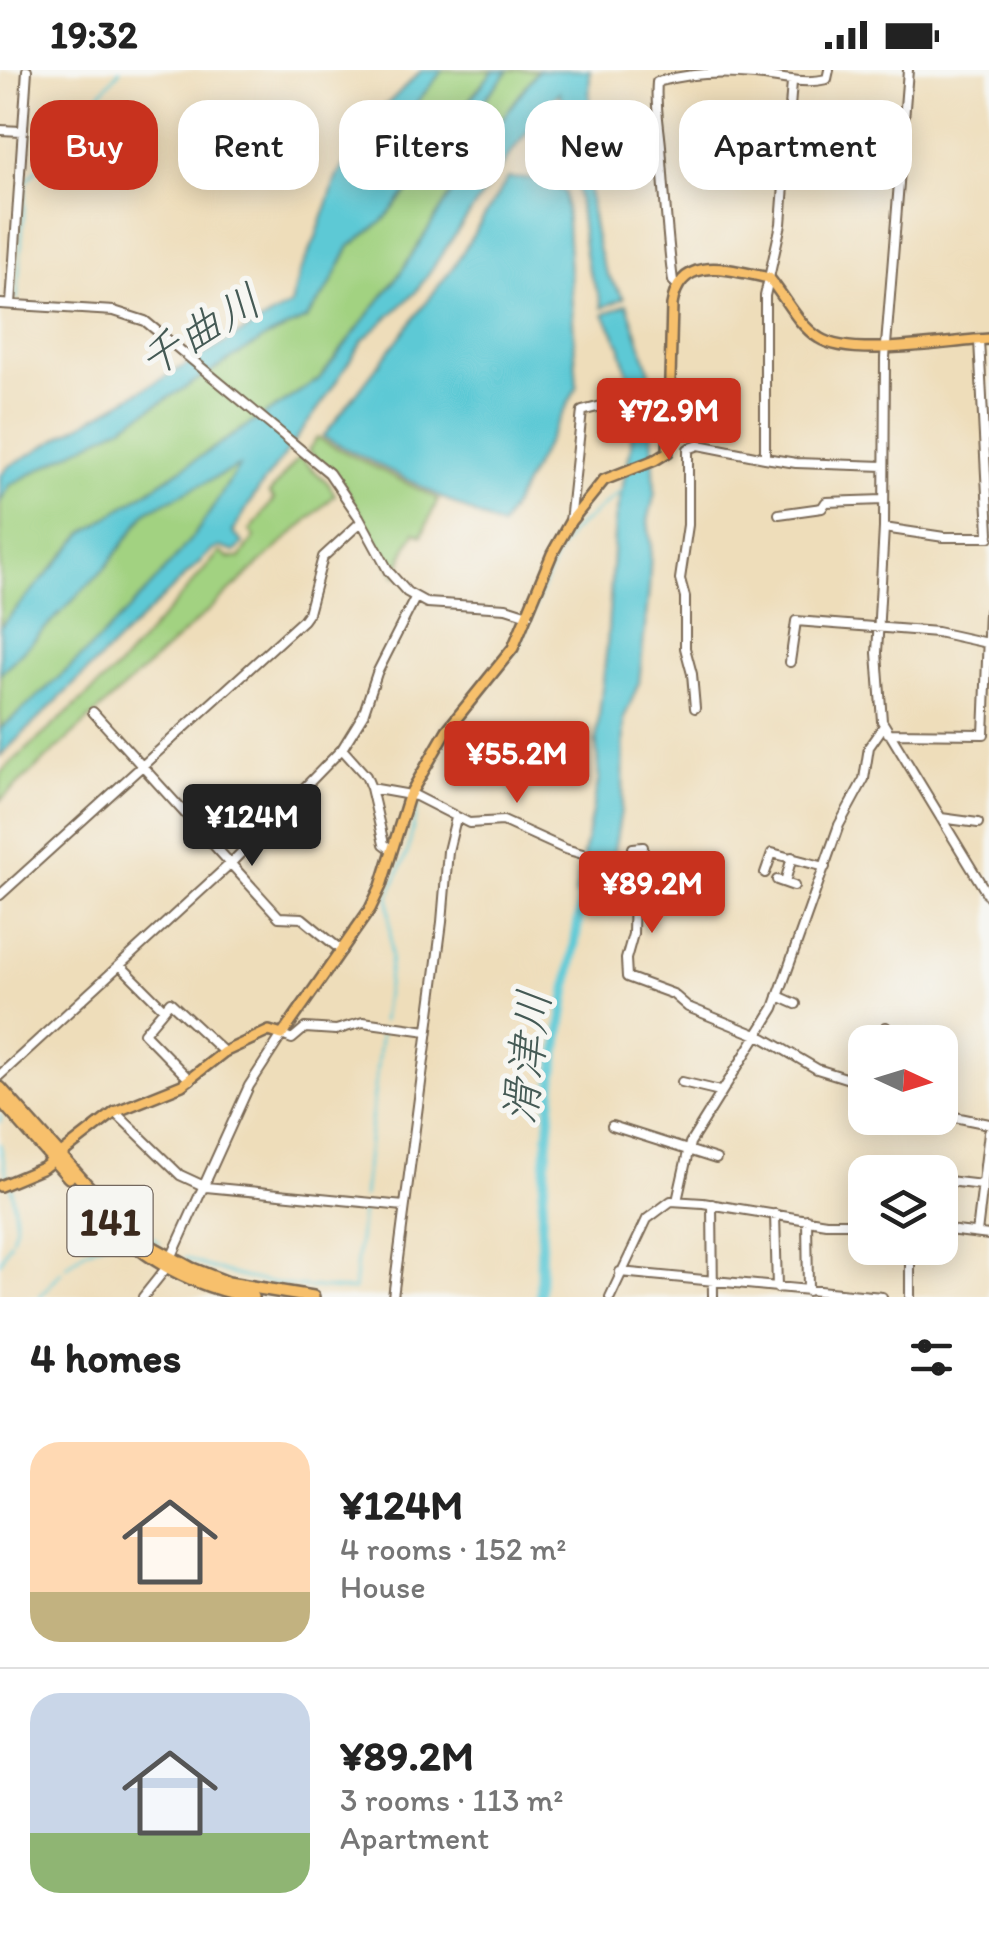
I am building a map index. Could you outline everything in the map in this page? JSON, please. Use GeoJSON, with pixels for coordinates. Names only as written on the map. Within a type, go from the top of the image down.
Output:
{"type":"FeatureCollection","features":[{"type":"Feature","properties":{"kind":"highway","name":"141"},"geometry":{"type":"LineString","coordinates":[[0,1088],[124,1237],[214,1288],[252,1297]]}},
{"type":"Feature","properties":{"kind":"highway","name":"141"},"geometry":{"type":"LineString","coordinates":[[0,1100],[134,1234],[170,1263],[228,1283],[313,1297]]}},
{"type":"Feature","properties":{"kind":"main road"},"geometry":{"type":"LineString","coordinates":[[0,1186],[57,1158],[114,1112],[190,1080],[224,1052],[269,1031],[282,1035],[376,896],[410,796],[448,730],[513,648],[552,554],[570,522],[604,480],[665,456],[670,447],[672,305],[678,286],[692,274],[710,268],[770,278],[809,330],[824,341],[854,349],[984,340]]}},
{"type":"Feature","properties":{"kind":"street"},"geometry":{"type":"LineString","coordinates":[[11,304],[26,70]]}},
{"type":"Feature","properties":{"kind":"street"},"geometry":{"type":"LineString","coordinates":[[678,286],[674,281],[665,213],[656,84],[704,74],[757,72],[792,82],[827,79],[830,70]]}},
{"type":"Feature","properties":{"kind":"street"},"geometry":{"type":"LineString","coordinates":[[908,70],[886,348],[879,628],[886,730],[989,897]]}},
{"type":"Feature","properties":{"kind":"street"},"geometry":{"type":"LineString","coordinates":[[765,458],[764,296],[781,224],[792,82]]}},
{"type":"Feature","properties":{"kind":"street"},"geometry":{"type":"LineString","coordinates":[[0,130],[22,131]]}},
{"type":"Feature","properties":{"kind":"street"},"geometry":{"type":"LineString","coordinates":[[0,304],[123,312],[145,320],[336,481],[394,579],[414,598],[440,605],[506,608],[528,615]]}},
{"type":"Feature","properties":{"kind":"street"},"geometry":{"type":"LineString","coordinates":[[884,528],[944,537],[989,535],[984,340]]}},
{"type":"Feature","properties":{"kind":"street"},"geometry":{"type":"LineString","coordinates":[[570,522],[582,411],[601,406]]}},
{"type":"Feature","properties":{"kind":"street"},"geometry":{"type":"LineString","coordinates":[[695,708],[685,648],[685,598],[680,579],[688,525],[688,449],[699,445],[796,464],[884,466]]}},
{"type":"Feature","properties":{"kind":"street"},"geometry":{"type":"LineString","coordinates":[[779,514],[822,508],[826,502],[883,500]]}},
{"type":"Feature","properties":{"kind":"street"},"geometry":{"type":"LineString","coordinates":[[0,895],[302,620],[308,613],[323,557],[362,522]]}},
{"type":"Feature","properties":{"kind":"street"},"geometry":{"type":"LineString","coordinates":[[0,1075],[232,863],[342,749],[362,715],[377,673],[414,598]]}},
{"type":"Feature","properties":{"kind":"street"},"geometry":{"type":"LineString","coordinates":[[678,1201],[688,1152],[778,996],[839,825],[864,779],[871,742],[886,730],[984,734],[989,611]]}},
{"type":"Feature","properties":{"kind":"street"},"geometry":{"type":"LineString","coordinates":[[790,662],[796,620],[937,632],[987,642]]}},
{"type":"Feature","properties":{"kind":"street"},"geometry":{"type":"LineString","coordinates":[[93,712],[279,917],[302,918],[342,950]]}},
{"type":"Feature","properties":{"kind":"street"},"geometry":{"type":"LineString","coordinates":[[342,749],[366,776],[384,844],[392,850]]}},
{"type":"Feature","properties":{"kind":"street"},"geometry":{"type":"LineString","coordinates":[[371,788],[436,805],[469,823],[504,820],[576,852],[625,866],[630,866],[634,848],[643,847],[634,890],[627,978],[673,994],[688,1007],[758,1036],[816,1070],[848,1079]]}},
{"type":"Feature","properties":{"kind":"street"},"geometry":{"type":"LineString","coordinates":[[393,1297],[448,851],[456,818]]}},
{"type":"Feature","properties":{"kind":"street"},"geometry":{"type":"LineString","coordinates":[[941,818],[978,823]]}},
{"type":"Feature","properties":{"kind":"street"},"geometry":{"type":"LineString","coordinates":[[765,873],[772,853],[824,867]]}},
{"type":"Feature","properties":{"kind":"street"},"geometry":{"type":"LineString","coordinates":[[786,883],[792,857]]}},
{"type":"Feature","properties":{"kind":"street"},"geometry":{"type":"LineString","coordinates":[[120,965],[164,1009]]}},
{"type":"Feature","properties":{"kind":"street"},"geometry":{"type":"LineString","coordinates":[[778,996],[796,1004]]}},
{"type":"Feature","properties":{"kind":"street"},"geometry":{"type":"LineString","coordinates":[[190,1080],[144,1033],[170,1002],[224,1052]]}},
{"type":"Feature","properties":{"kind":"street"},"geometry":{"type":"LineString","coordinates":[[143,1297],[170,1263],[249,1086],[282,1035],[292,1038],[305,1028],[336,1030],[363,1022],[427,1032]]}},
{"type":"Feature","properties":{"kind":"street"},"geometry":{"type":"LineString","coordinates":[[682,1082],[720,1091]]}},
{"type":"Feature","properties":{"kind":"street"},"geometry":{"type":"LineString","coordinates":[[114,1112],[180,1175],[204,1187],[404,1206]]}},
{"type":"Feature","properties":{"kind":"street"},"geometry":{"type":"LineString","coordinates":[[958,1119],[989,1128],[977,1233]]}},
{"type":"Feature","properties":{"kind":"street"},"geometry":{"type":"LineString","coordinates":[[612,1126],[716,1159]]}},
{"type":"Feature","properties":{"kind":"street"},"geometry":{"type":"LineString","coordinates":[[958,1182],[982,1185]]}},
{"type":"Feature","properties":{"kind":"street"},"geometry":{"type":"LineString","coordinates":[[610,1297],[647,1219],[662,1206],[678,1201],[848,1224]]}},
{"type":"Feature","properties":{"kind":"street"},"geometry":{"type":"LineString","coordinates":[[712,1204],[712,1297]]}},
{"type":"Feature","properties":{"kind":"street"},"geometry":{"type":"LineString","coordinates":[[776,1214],[776,1288]]}},
{"type":"Feature","properties":{"kind":"street"},"geometry":{"type":"LineString","coordinates":[[807,1219],[808,1290]]}},
{"type":"Feature","properties":{"kind":"street"},"geometry":{"type":"LineString","coordinates":[[958,1230],[989,1235]]}},
{"type":"Feature","properties":{"kind":"street"},"geometry":{"type":"LineString","coordinates":[[910,1265],[910,1297]]}},
{"type":"Feature","properties":{"kind":"street"},"geometry":{"type":"LineString","coordinates":[[620,1272],[882,1297]]}},
{"type":"Feature","properties":{"kind":"green space"},"geometry":{"type":"Polygon","coordinates":[[[443,70],[494,70],[469,100],[419,100],[443,70]]]}},
{"type":"Feature","properties":{"kind":"green space"},"geometry":{"type":"Polygon","coordinates":[[[509,70],[538,70],[505,115],[505,100],[484,100],[509,70]]]}},
{"type":"Feature","properties":{"kind":"green space"},"geometry":{"type":"Polygon","coordinates":[[[409,190],[454,190],[399,275],[319,379],[84,533],[0,627],[0,502],[10,485],[124,425],[267,337],[306,319],[328,289],[350,246],[382,222],[409,190]]]}},
{"type":"Feature","properties":{"kind":"green space"},"geometry":{"type":"Polygon","coordinates":[[[317,438],[438,499],[422,535],[415,532],[407,547],[400,574],[396,576],[344,485],[308,450],[317,438]]]}},
{"type":"Feature","properties":{"kind":"green space"},"geometry":{"type":"Polygon","coordinates":[[[299,457],[328,483],[335,495],[0,801],[0,773],[117,669],[220,552],[228,558],[240,558],[255,537],[250,531],[274,499],[269,494],[299,457]]]}},
{"type":"Feature","properties":{"kind":"green space"},"geometry":{"type":"Polygon","coordinates":[[[241,464],[198,530],[153,584],[79,659],[0,729],[0,674],[107,566],[147,511],[241,464]]]}},
{"type":"Feature","properties":{"kind":"water","name":"千曲川"},"geometry":{"type":"Polygon","coordinates":[[[422,70],[443,70],[419,100],[391,100],[422,70]]]}},
{"type":"Feature","properties":{"kind":"water","name":"千曲川"},"geometry":{"type":"Polygon","coordinates":[[[494,70],[509,70],[484,100],[469,100],[494,70]]]}},
{"type":"Feature","properties":{"kind":"water","name":"千曲川"},"geometry":{"type":"Polygon","coordinates":[[[538,70],[590,70],[590,100],[561,100],[559,92],[553,100],[525,100],[525,135],[505,162],[505,115],[538,70]]]}},
{"type":"Feature","properties":{"kind":"water","name":"千曲川"},"geometry":{"type":"Polygon","coordinates":[[[339,173],[339,190],[409,190],[382,222],[350,246],[328,289],[306,319],[267,337],[124,425],[10,485],[0,502],[0,476],[8,467],[291,305],[339,173]]]}},
{"type":"Feature","properties":{"kind":"water"},"geometry":{"type":"Polygon","coordinates":[[[508,178],[525,179],[525,190],[565,192],[577,387],[501,527],[323,437],[454,266],[501,190],[505,190],[508,178]]]}},
{"type":"Feature","properties":{"kind":"water","name":"千曲川"},"geometry":{"type":"Polygon","coordinates":[[[454,190],[486,190],[415,293],[363,340],[254,496],[233,532],[243,543],[235,552],[220,547],[211,551],[0,756],[0,729],[79,659],[152,585],[197,531],[239,466],[147,511],[107,566],[0,674],[0,627],[84,533],[319,379],[399,275],[454,190]]]}},
{"type":"Feature","properties":{"kind":"water","name":"千曲川"},"geometry":{"type":"Polygon","coordinates":[[[577,190],[590,190],[592,218],[605,269],[624,298],[602,308],[583,242],[577,190]]]}},
{"type":"Feature","properties":{"kind":"water"},"geometry":{"type":"Polygon","coordinates":[[[627,304],[649,369],[655,492],[648,521],[649,589],[639,683],[624,718],[623,799],[606,897],[575,895],[599,778],[596,742],[615,521],[631,447],[634,398],[620,345],[604,314],[627,304]]]}},
{"type":"Feature","properties":{"kind":"waterway"},"geometry":{"type":"LineString","coordinates":[[17,299],[26,182],[120,70]]}},
{"type":"Feature","properties":{"kind":"waterway"},"geometry":{"type":"LineString","coordinates":[[515,653],[557,554],[570,533],[621,491]]}},
{"type":"Feature","properties":{"kind":"waterway"},"geometry":{"type":"LineString","coordinates":[[382,1021],[391,958],[389,895],[408,851],[418,803]]}},
{"type":"Feature","properties":{"kind":"waterway","name":"滑津川"},"geometry":{"type":"LineString","coordinates":[[540,1297],[542,1208],[554,1072],[584,886]]}},
{"type":"Feature","properties":{"kind":"waterway"},"geometry":{"type":"LineString","coordinates":[[363,1197],[381,1029]]}},
{"type":"Feature","properties":{"kind":"waterway"},"geometry":{"type":"LineString","coordinates":[[0,1122],[1,1115]]}},
{"type":"Feature","properties":{"kind":"waterway"},"geometry":{"type":"LineString","coordinates":[[0,1144],[7,1177]]}},
{"type":"Feature","properties":{"kind":"waterway"},"geometry":{"type":"LineString","coordinates":[[11,1185],[16,1225],[12,1238]]}},
{"type":"Feature","properties":{"kind":"waterway"},"geometry":{"type":"LineString","coordinates":[[185,1258],[226,1273],[268,1282],[354,1290],[362,1208]]}},
{"type":"Feature","properties":{"kind":"waterway"},"geometry":{"type":"LineString","coordinates":[[137,1225],[159,1243]]}},
{"type":"Feature","properties":{"kind":"waterway"},"geometry":{"type":"LineString","coordinates":[[66,1267],[85,1251],[115,1237]]}},
{"type":"Feature","properties":{"kind":"waterway"},"geometry":{"type":"LineString","coordinates":[[0,1262],[10,1242]]}},
{"type":"Feature","properties":{"kind":"waterway"},"geometry":{"type":"LineString","coordinates":[[40,1297],[61,1272]]}}]}
